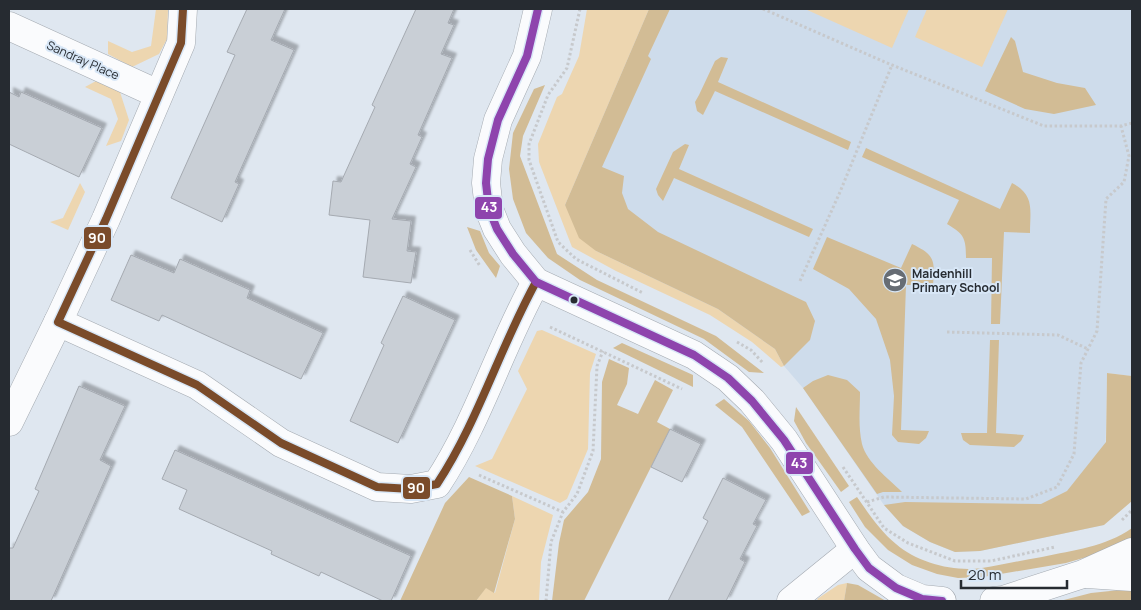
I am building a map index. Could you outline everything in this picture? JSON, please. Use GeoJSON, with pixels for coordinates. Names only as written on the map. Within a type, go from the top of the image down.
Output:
{"type":"FeatureCollection","features":[{"type":"Feature","properties":{"kind":"street"},"geometry":{"type":"LineString","coordinates":[[9,422],[15,392],[58,322],[106,219],[181,43],[184,9]]}},
{"type":"Feature","properties":{"kind":"street"},"geometry":{"type":"LineString","coordinates":[[538,9],[527,56],[493,136],[488,159],[486,183],[489,210],[497,230],[513,254],[536,282],[694,355],[728,378],[752,401],[784,440],[869,568],[896,588],[922,599],[942,601]]}},
{"type":"Feature","properties":{"kind":"street","name":"Sandray Place"},"geometry":{"type":"LineString","coordinates":[[9,26],[158,94]]}},
{"type":"Feature","properties":{"kind":"street"},"geometry":{"type":"LineString","coordinates":[[58,322],[197,385],[281,443],[377,487],[411,489],[437,484],[451,462],[520,310],[536,282]]}},
{"type":"Feature","properties":{"kind":"street"},"geometry":{"type":"LineString","coordinates":[[791,601],[855,549]]}},
{"type":"Feature","properties":{"kind":"street"},"geometry":{"type":"LineString","coordinates":[[994,601],[1004,600],[1083,574],[1132,552]]}},
{"type":"Feature","properties":{"kind":"street"},"geometry":{"type":"LineString","coordinates":[[1083,574],[1132,577]]}},
{"type":"Feature","properties":{"kind":"path"},"geometry":{"type":"LineString","coordinates":[[580,9],[567,68],[548,95],[529,144],[529,160],[558,242],[576,259],[646,295]]}},
{"type":"Feature","properties":{"kind":"path"},"geometry":{"type":"LineString","coordinates":[[763,9],[892,65],[1044,126],[1121,126],[1132,123]]}},
{"type":"Feature","properties":{"kind":"path"},"geometry":{"type":"LineString","coordinates":[[800,281],[840,192],[892,65]]}},
{"type":"Feature","properties":{"kind":"path"},"geometry":{"type":"LineString","coordinates":[[866,502],[884,497],[1026,499],[1057,487],[1074,454],[1081,363],[1097,331],[1106,199],[1124,182],[1129,156],[1121,126]]}},
{"type":"Feature","properties":{"kind":"path"},"geometry":{"type":"LineString","coordinates":[[546,601],[551,542],[563,512],[577,494],[593,452],[597,366],[616,320]]}},
{"type":"Feature","properties":{"kind":"path"},"geometry":{"type":"LineString","coordinates":[[947,332],[1058,335],[1088,349]]}},
{"type":"Feature","properties":{"kind":"path"},"geometry":{"type":"LineString","coordinates":[[734,340],[751,350],[768,369]]}},
{"type":"Feature","properties":{"kind":"path"},"geometry":{"type":"LineString","coordinates":[[451,462],[563,512]]}},
{"type":"Feature","properties":{"kind":"path"},"geometry":{"type":"LineString","coordinates":[[841,464],[884,528],[908,542],[955,561],[990,561],[1056,546]]}},
{"type":"Feature","properties":{"kind":"path"},"geometry":{"type":"LineString","coordinates":[[1118,524],[1132,510]]}},
{"type":"Feature","properties":{"kind":"shaded area"},"geometry":{"type":"Polygon","coordinates":[[[156,9],[168,9],[167,39],[159,54],[132,67],[108,54],[108,41],[132,52],[151,46],[156,9]]]}},
{"type":"Feature","properties":{"kind":"shaded area"},"geometry":{"type":"Polygon","coordinates":[[[587,9],[649,9],[565,205],[596,251],[718,309],[775,349],[784,366],[781,367],[752,342],[710,315],[616,271],[572,247],[539,162],[538,144],[557,97],[562,94],[579,56],[587,9]]]}},
{"type":"Feature","properties":{"kind":"shaded area","name":"Maidenhill Primary School"},"geometry":{"type":"Polygon","coordinates":[[[649,9],[1132,9],[1132,376],[1107,373],[1104,525],[980,551],[955,552],[930,542],[903,526],[884,505],[803,388],[784,366],[775,349],[579,238],[649,9]]]}},
{"type":"Feature","properties":{"kind":"shaded area"},"geometry":{"type":"Polygon","coordinates":[[[649,9],[670,9],[648,56],[651,59],[602,167],[624,176],[622,193],[628,209],[658,232],[806,302],[815,321],[810,340],[784,366],[775,349],[718,309],[596,251],[579,238],[565,205],[649,9]]]}},
{"type":"Feature","properties":{"kind":"shaded area"},"geometry":{"type":"Polygon","coordinates":[[[805,9],[909,9],[892,48],[805,9]]]}},
{"type":"Feature","properties":{"kind":"shaded area"},"geometry":{"type":"Polygon","coordinates":[[[927,9],[1008,9],[982,67],[915,37],[927,9]]]}},
{"type":"Feature","properties":{"kind":"shaded area"},"geometry":{"type":"Polygon","coordinates":[[[1011,37],[1015,41],[1023,72],[1057,83],[1085,88],[1096,105],[1054,114],[1025,109],[985,91],[1011,37]]]}},
{"type":"Feature","properties":{"kind":"shaded area"},"geometry":{"type":"Polygon","coordinates":[[[721,57],[728,58],[718,82],[851,142],[848,150],[715,91],[703,115],[697,111],[695,102],[715,61],[721,57]]]}},
{"type":"Feature","properties":{"kind":"shaded area"},"geometry":{"type":"Polygon","coordinates":[[[96,81],[120,92],[129,120],[121,141],[106,146],[118,119],[111,99],[85,87],[96,81]]]}},
{"type":"Feature","properties":{"kind":"shaded area"},"geometry":{"type":"Polygon","coordinates":[[[545,85],[523,136],[520,156],[557,254],[597,280],[716,336],[764,373],[749,372],[704,339],[580,280],[548,258],[526,233],[513,199],[509,169],[513,133],[534,89],[545,85]]]}},
{"type":"Feature","properties":{"kind":"shaded area"},"geometry":{"type":"Polygon","coordinates":[[[685,144],[689,145],[679,169],[813,229],[809,237],[674,178],[663,201],[656,189],[673,152],[685,144]]]}},
{"type":"Feature","properties":{"kind":"shaded area"},"geometry":{"type":"Polygon","coordinates":[[[866,148],[1000,209],[1012,183],[1025,193],[1030,204],[1030,233],[1004,232],[1000,324],[991,324],[992,258],[966,258],[963,237],[947,224],[959,200],[862,157],[866,148]]]}},
{"type":"Feature","properties":{"kind":"shaded area"},"geometry":{"type":"Polygon","coordinates":[[[80,183],[85,192],[68,230],[50,222],[63,218],[80,183]]]}},
{"type":"Feature","properties":{"kind":"shaded area"},"geometry":{"type":"Polygon","coordinates":[[[467,227],[480,231],[489,253],[500,266],[496,278],[476,250],[467,227]]]}},
{"type":"Feature","properties":{"kind":"shaded area"},"geometry":{"type":"Polygon","coordinates":[[[827,237],[901,268],[912,244],[932,259],[934,270],[933,285],[906,285],[901,430],[929,431],[926,438],[919,444],[898,442],[892,435],[894,396],[890,360],[876,319],[849,289],[813,269],[827,237]]]}},
{"type":"Feature","properties":{"kind":"shaded area"},"geometry":{"type":"Polygon","coordinates":[[[542,330],[596,354],[590,373],[588,449],[567,499],[560,503],[475,466],[492,459],[527,389],[518,371],[537,331],[542,330]]]}},
{"type":"Feature","properties":{"kind":"shaded area"},"geometry":{"type":"Polygon","coordinates":[[[990,340],[999,340],[996,433],[1024,435],[1021,441],[1014,447],[970,445],[963,440],[961,433],[987,433],[990,340]]]}},
{"type":"Feature","properties":{"kind":"shaded area"},"geometry":{"type":"Polygon","coordinates":[[[622,343],[693,375],[693,387],[613,348],[622,343]]]}},
{"type":"Feature","properties":{"kind":"shaded area"},"geometry":{"type":"Polygon","coordinates":[[[609,359],[629,368],[627,384],[617,405],[638,414],[655,380],[673,390],[657,422],[670,429],[584,601],[552,601],[559,543],[564,520],[588,492],[601,459],[602,382],[609,359]]]}},
{"type":"Feature","properties":{"kind":"shaded area"},"geometry":{"type":"Polygon","coordinates":[[[1107,373],[1132,376],[1132,501],[1104,525],[980,551],[955,552],[930,542],[903,526],[884,505],[905,502],[1041,504],[1067,491],[1106,442],[1107,373]]]}},
{"type":"Feature","properties":{"kind":"shaded area"},"geometry":{"type":"Polygon","coordinates":[[[828,375],[847,380],[860,392],[862,444],[868,458],[902,492],[883,492],[877,494],[803,388],[813,381],[828,375]]]}},
{"type":"Feature","properties":{"kind":"shaded area"},"geometry":{"type":"Polygon","coordinates":[[[724,399],[749,421],[770,448],[810,512],[802,516],[742,427],[715,405],[724,399]]]}},
{"type":"Feature","properties":{"kind":"shaded area"},"geometry":{"type":"Polygon","coordinates":[[[796,407],[849,486],[841,492],[806,443],[794,421],[796,407]]]}},
{"type":"Feature","properties":{"kind":"shaded area"},"geometry":{"type":"Polygon","coordinates":[[[469,477],[512,496],[515,519],[494,593],[486,588],[476,601],[400,601],[445,503],[469,477]]]}},
{"type":"Feature","properties":{"kind":"shaded area"},"geometry":{"type":"Polygon","coordinates":[[[512,496],[553,515],[541,562],[539,601],[476,601],[486,587],[495,593],[515,519],[512,496]]]}},
{"type":"Feature","properties":{"kind":"shaded area"},"geometry":{"type":"Polygon","coordinates":[[[857,497],[880,528],[905,551],[937,565],[960,569],[982,568],[1077,550],[1111,540],[1132,528],[1132,542],[1128,545],[1066,563],[983,577],[958,578],[937,574],[912,565],[888,550],[865,527],[849,502],[857,497]]]}},
{"type":"Feature","properties":{"kind":"shaded area"},"geometry":{"type":"Polygon","coordinates":[[[847,583],[844,601],[819,601],[817,599],[838,585],[847,583]]]}},
{"type":"Feature","properties":{"kind":"shaded area"},"geometry":{"type":"Polygon","coordinates":[[[847,583],[858,585],[886,601],[844,601],[847,583]]]}},
{"type":"Feature","properties":{"kind":"shaded area"},"geometry":{"type":"Polygon","coordinates":[[[1120,590],[1132,591],[1132,601],[1060,601],[1091,593],[1120,590]]]}},
{"type":"Feature","properties":{"kind":"building"},"geometry":{"type":"Polygon","coordinates":[[[247,9],[285,9],[271,40],[294,50],[235,182],[239,184],[222,222],[171,198],[235,55],[227,52],[247,9]]]}},
{"type":"Feature","properties":{"kind":"building"},"geometry":{"type":"Polygon","coordinates":[[[416,9],[454,9],[448,23],[454,25],[441,54],[452,58],[418,135],[422,137],[410,164],[416,167],[392,219],[411,221],[407,251],[416,252],[411,283],[363,277],[370,220],[329,215],[333,181],[341,182],[375,107],[372,105],[416,9]]]}},
{"type":"Feature","properties":{"kind":"building"},"geometry":{"type":"Polygon","coordinates":[[[9,92],[19,97],[21,92],[102,128],[79,177],[9,144],[9,92]]]}},
{"type":"Feature","properties":{"kind":"building"},"geometry":{"type":"Polygon","coordinates":[[[131,255],[174,273],[180,259],[250,290],[247,298],[323,333],[301,379],[162,315],[159,321],[111,300],[131,255]]]}},
{"type":"Feature","properties":{"kind":"building"},"geometry":{"type":"Polygon","coordinates":[[[403,296],[455,320],[398,443],[350,421],[384,345],[381,343],[403,296]]]}},
{"type":"Feature","properties":{"kind":"building"},"geometry":{"type":"Polygon","coordinates":[[[79,386],[125,406],[100,460],[111,466],[51,601],[9,601],[9,548],[13,548],[39,491],[35,489],[79,386]]]}},
{"type":"Feature","properties":{"kind":"building"},"geometry":{"type":"Polygon","coordinates":[[[670,429],[701,444],[682,482],[651,467],[670,429]]]}},
{"type":"Feature","properties":{"kind":"building"},"geometry":{"type":"Polygon","coordinates":[[[175,450],[411,556],[391,601],[383,601],[321,572],[319,576],[271,554],[272,551],[179,509],[187,490],[162,479],[175,450]]]}},
{"type":"Feature","properties":{"kind":"building"},"geometry":{"type":"Polygon","coordinates":[[[723,478],[766,500],[753,524],[757,526],[740,559],[745,562],[726,601],[668,601],[708,521],[703,518],[723,478]]]}},
{"type":"Feature","properties":{"kind":"transit line","name":"90"},"geometry":{"type":"LineString","coordinates":[[183,9],[181,43],[106,219],[58,322],[197,385],[281,443],[377,487],[411,489],[437,484],[452,460],[536,282]]}},
{"type":"Feature","properties":{"kind":"transit line","name":"43"},"geometry":{"type":"LineString","coordinates":[[538,9],[527,56],[498,120],[488,159],[486,183],[489,209],[497,229],[513,254],[536,282],[694,355],[728,378],[752,401],[784,440],[869,568],[896,588],[922,599],[942,601]]}},
{"type":"Feature","properties":{"kind":"place","name":"Maidenhill Primary School"},"geometry":{"type":"Point","coordinates":[895,280]}}]}
